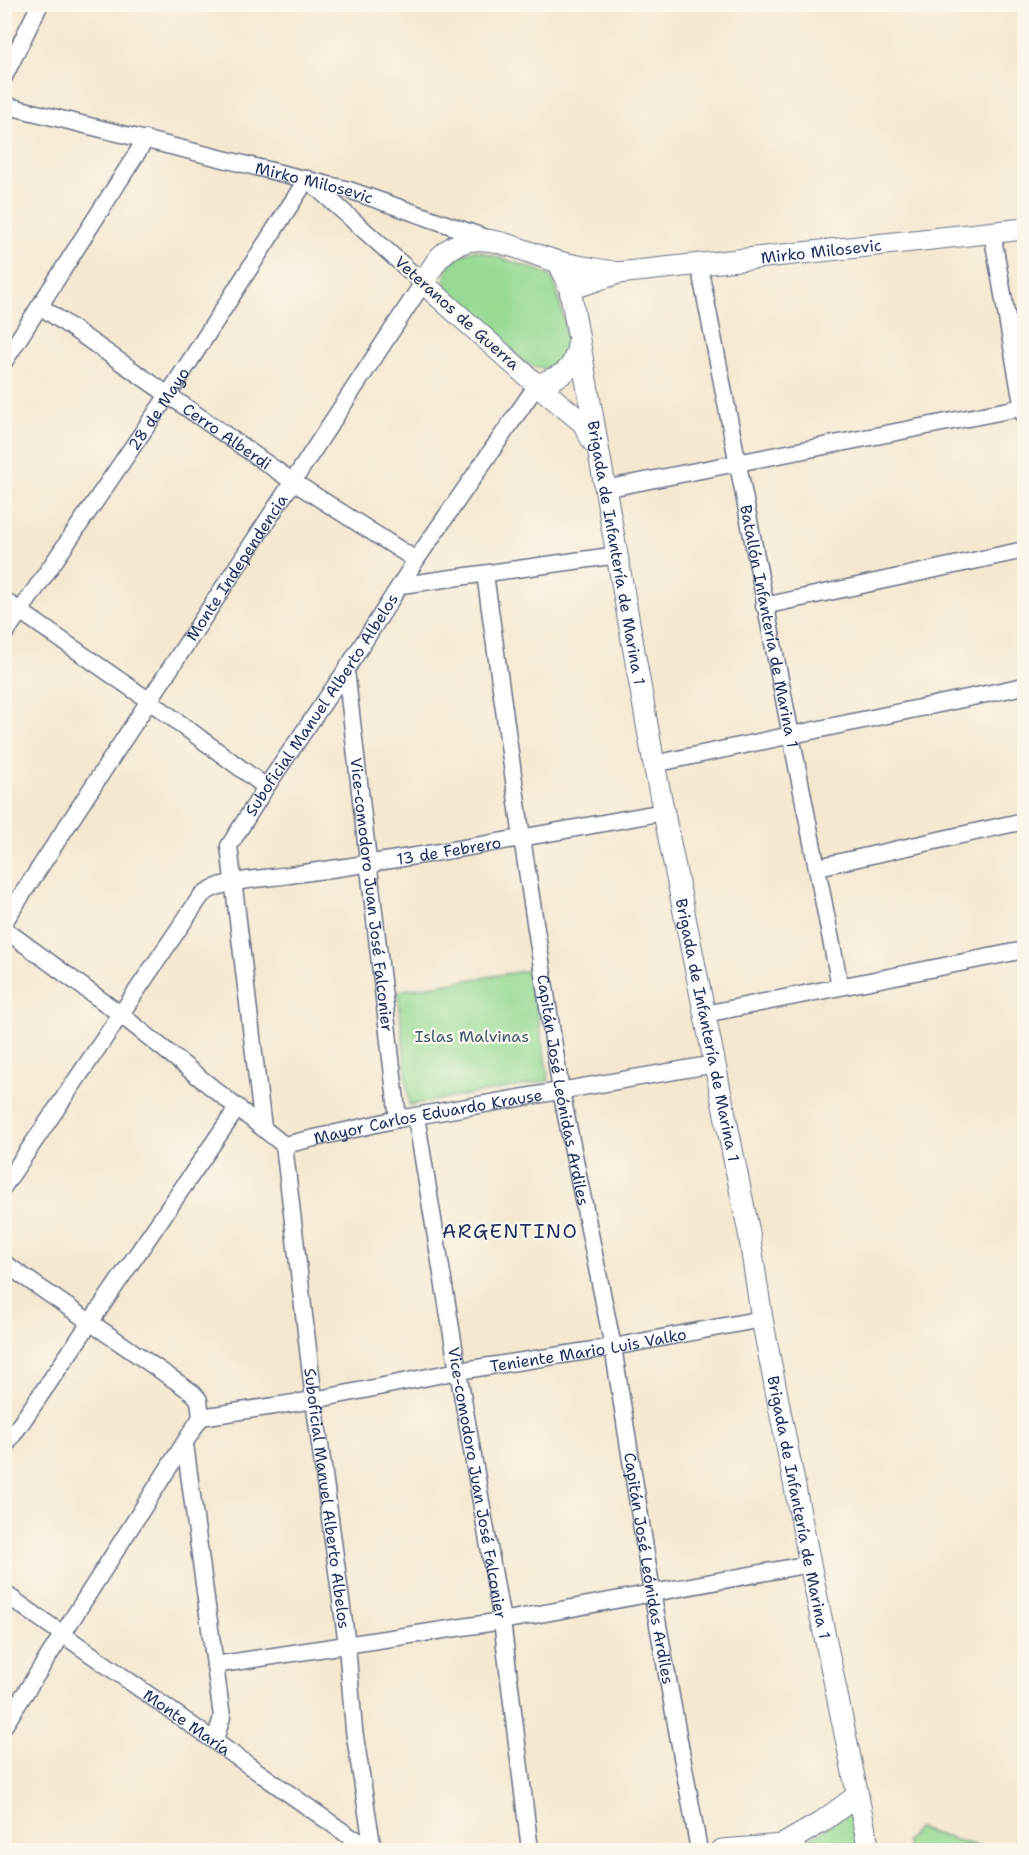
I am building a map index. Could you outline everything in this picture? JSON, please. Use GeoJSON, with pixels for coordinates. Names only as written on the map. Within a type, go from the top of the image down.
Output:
{"type":"FeatureCollection","features":[{"type":"Feature","properties":{"kind":"street"},"geometry":{"type":"LineString","coordinates":[[4,77],[40,4]]}},
{"type":"Feature","properties":{"kind":"street","name":"Mirko Milosevic"},"geometry":{"type":"LineString","coordinates":[[4,105],[308,178],[559,262],[618,273]]}},
{"type":"Feature","properties":{"kind":"street"},"geometry":{"type":"LineString","coordinates":[[4,362],[146,139]]}},
{"type":"Feature","properties":{"kind":"street","name":"Veteranos de Guerra"},"geometry":{"type":"LineString","coordinates":[[308,178],[537,385],[583,423],[598,453]]}},
{"type":"Feature","properties":{"kind":"street","name":"28 de Mayo"},"geometry":{"type":"LineString","coordinates":[[4,635],[168,395],[308,178]]}},
{"type":"Feature","properties":{"kind":"street","name":"Mirko Milosevic"},"geometry":{"type":"LineString","coordinates":[[570,290],[618,273],[1024,229]]}},
{"type":"Feature","properties":{"kind":"street"},"geometry":{"type":"LineString","coordinates":[[604,489],[1024,410],[992,232]]}},
{"type":"Feature","properties":{"kind":"street","name":"Monte Independencia"},"geometry":{"type":"LineString","coordinates":[[4,922],[151,702],[292,481],[441,256],[452,248],[472,240],[490,239]]}},
{"type":"Feature","properties":{"kind":"street","name":"Brigada de Infantería de Marina 1"},"geometry":{"type":"LineString","coordinates":[[559,262],[570,290],[654,764],[749,1233],[762,1318],[869,1851]]}},
{"type":"Feature","properties":{"kind":"street","name":"Batallón Infantería de Marina 1"},"geometry":{"type":"LineString","coordinates":[[699,265],[840,986]]}},
{"type":"Feature","properties":{"kind":"street","name":"Cerro Alberdi"},"geometry":{"type":"LineString","coordinates":[[40,306],[292,481],[416,560]]}},
{"type":"Feature","properties":{"kind":"street"},"geometry":{"type":"LineString","coordinates":[[537,385],[558,377],[570,368],[577,353],[579,341]]}},
{"type":"Feature","properties":{"kind":"street","name":"Suboficial Manuel Alberto Albelos"},"geometry":{"type":"LineString","coordinates":[[263,1128],[229,846],[266,786],[402,585],[416,560],[537,385]]}},
{"type":"Feature","properties":{"kind":"street"},"geometry":{"type":"LineString","coordinates":[[764,606],[1024,550]]}},
{"type":"Feature","properties":{"kind":"street"},"geometry":{"type":"LineString","coordinates":[[402,585],[618,555]]}},
{"type":"Feature","properties":{"kind":"street","name":"Capitán José Leónidas Ardiles"},"geometry":{"type":"LineString","coordinates":[[485,574],[561,1091],[613,1347],[652,1592],[699,1851]]}},
{"type":"Feature","properties":{"kind":"street"},"geometry":{"type":"LineString","coordinates":[[4,600],[151,702],[266,786]]}},
{"type":"Feature","properties":{"kind":"street","name":"Vice-comodoro Juan José Falconier"},"geometry":{"type":"LineString","coordinates":[[346,670],[398,1119]]}},
{"type":"Feature","properties":{"kind":"street"},"geometry":{"type":"LineString","coordinates":[[654,764],[1024,686]]}},
{"type":"Feature","properties":{"kind":"street","name":"13 de Febrero"},"geometry":{"type":"LineString","coordinates":[[4,1186],[207,890],[233,883],[369,865],[664,812]]}},
{"type":"Feature","properties":{"kind":"street"},"geometry":{"type":"LineString","coordinates":[[818,867],[1024,821]]}},
{"type":"Feature","properties":{"kind":"street"},"geometry":{"type":"LineString","coordinates":[[4,929],[120,1014],[284,1145]]}},
{"type":"Feature","properties":{"kind":"street"},"geometry":{"type":"LineString","coordinates":[[705,1014],[1024,950]]}},
{"type":"Feature","properties":{"kind":"street","name":"Mayor Carlos Eduardo Krause"},"geometry":{"type":"LineString","coordinates":[[284,1145],[398,1119],[715,1064]]}},
{"type":"Feature","properties":{"kind":"street"},"geometry":{"type":"LineString","coordinates":[[4,1448],[92,1323],[238,1107]]}},
{"type":"Feature","properties":{"kind":"street","name":"Vice-comodoro Juan José Falconier"},"geometry":{"type":"LineString","coordinates":[[416,1116],[502,1621],[530,1851]]}},
{"type":"Feature","properties":{"kind":"street","name":"Suboficial Manuel Alberto Albelos"},"geometry":{"type":"LineString","coordinates":[[284,1145],[314,1400],[347,1645],[354,1730],[372,1847]]}},
{"type":"Feature","properties":{"kind":"street"},"geometry":{"type":"LineString","coordinates":[[4,1263],[193,1393],[199,1400],[201,1417],[4,1726]]}},
{"type":"Feature","properties":{"kind":"street","name":"Teniente Mario Luis Valko"},"geometry":{"type":"LineString","coordinates":[[201,1417],[314,1400],[458,1371],[613,1347],[762,1318]]}},
{"type":"Feature","properties":{"kind":"street"},"geometry":{"type":"LineString","coordinates":[[185,1444],[222,1717],[215,1740]]}},
{"type":"Feature","properties":{"kind":"street"},"geometry":{"type":"LineString","coordinates":[[215,1665],[502,1621],[810,1564]]}},
{"type":"Feature","properties":{"kind":"street","name":"Monte María"},"geometry":{"type":"LineString","coordinates":[[4,1593],[352,1838],[372,1847]]}},
{"type":"Feature","properties":{"kind":"street"},"geometry":{"type":"LineString","coordinates":[[722,1851],[787,1849],[858,1795]]}},
{"type":"Feature","properties":{"kind":"green space"},"geometry":{"type":"Polygon","coordinates":[[[475,250],[538,270],[547,274],[554,281],[567,340],[565,354],[554,365],[537,368],[527,364],[447,291],[446,276],[451,264],[461,255],[475,250]]]}},
{"type":"Feature","properties":{"kind":"green space","name":"Islas Malvinas"},"geometry":{"type":"Polygon","coordinates":[[[530,970],[549,1081],[409,1105],[398,991],[530,970]]]}},
{"type":"Feature","properties":{"kind":"green space"},"geometry":{"type":"Polygon","coordinates":[[[851,1811],[853,1830],[859,1844],[858,1850],[823,1850],[802,1844],[851,1811]]]}},
{"type":"Feature","properties":{"kind":"green space"},"geometry":{"type":"Polygon","coordinates":[[[917,1828],[990,1850],[909,1850],[906,1842],[917,1828]]]}},
{"type":"Feature","properties":{"kind":"district","name":"ARGENTINO"},"geometry":{"type":"Point","coordinates":[510,1231]}}]}
